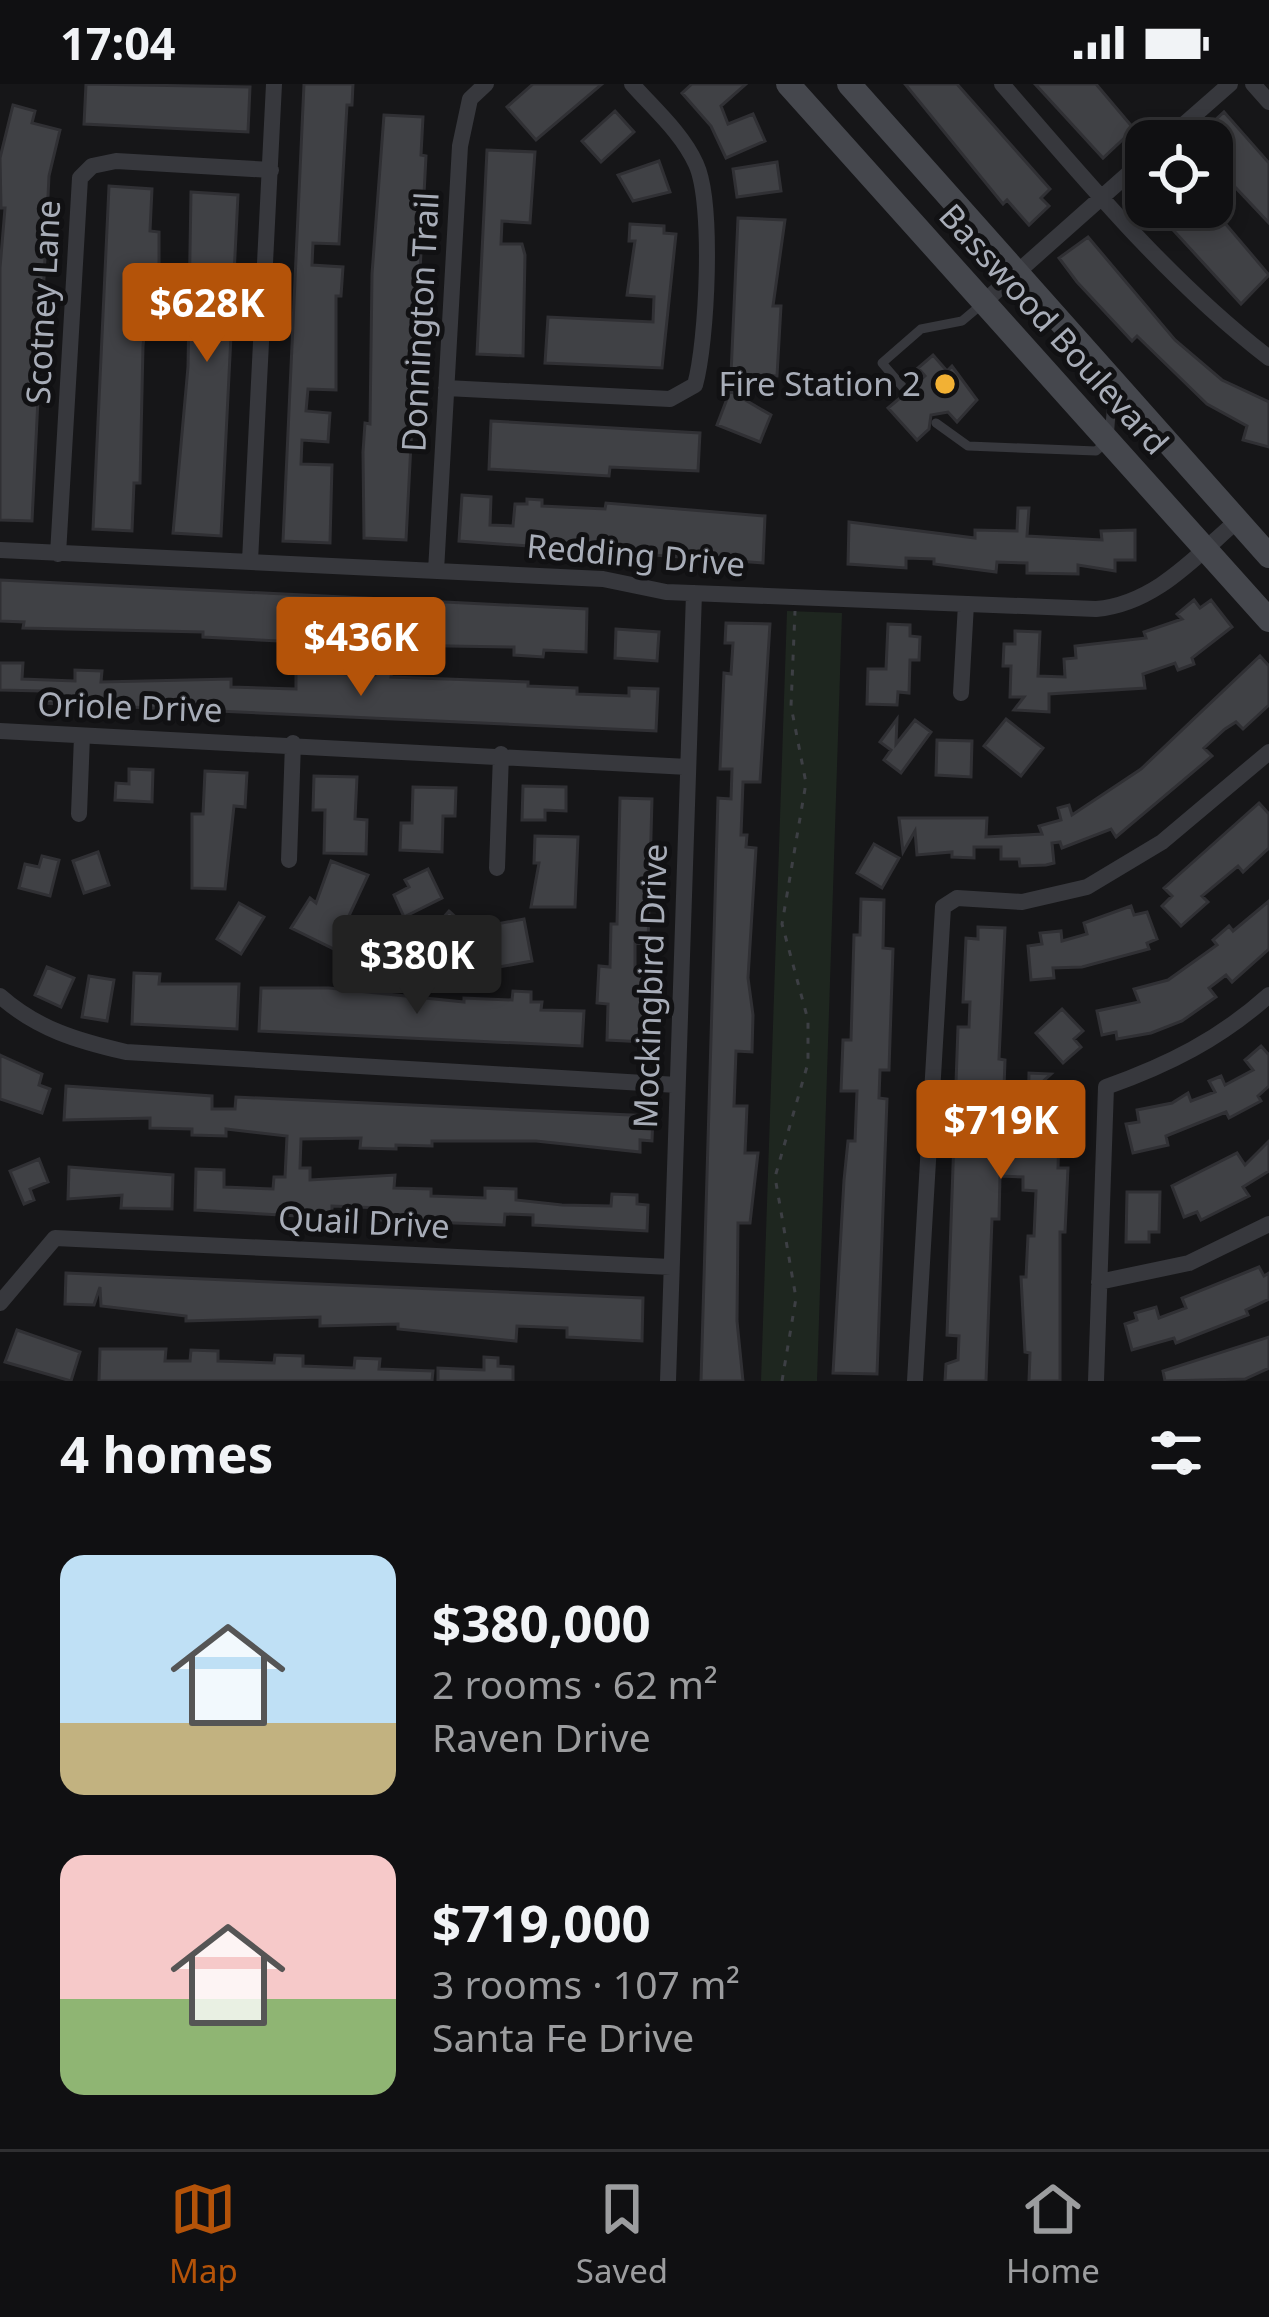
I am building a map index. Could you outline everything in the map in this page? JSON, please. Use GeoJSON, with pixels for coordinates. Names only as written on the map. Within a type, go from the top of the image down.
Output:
{"type":"FeatureCollection","features":[{"type":"Feature","properties":{"kind":"main road","name":"Basswood Boulevard"},"geometry":{"type":"LineString","coordinates":[[788,84],[1269,620]]}},
{"type":"Feature","properties":{"kind":"main road","name":"Basswood Boulevard"},"geometry":{"type":"LineString","coordinates":[[849,84],[1269,556]]}},
{"type":"Feature","properties":{"kind":"street"},"geometry":{"type":"LineString","coordinates":[[250,561],[274,84]]}},
{"type":"Feature","properties":{"kind":"street","name":"Donnington Trail"},"geometry":{"type":"LineString","coordinates":[[436,571],[460,146],[470,99],[487,84]]}},
{"type":"Feature","properties":{"kind":"street"},"geometry":{"type":"LineString","coordinates":[[446,388],[670,399],[691,390],[698,369],[706,239],[703,184],[691,154],[632,84]]}},
{"type":"Feature","properties":{"kind":"street"},"geometry":{"type":"LineString","coordinates":[[1002,84],[1099,199],[1221,321],[1269,358]]}},
{"type":"Feature","properties":{"kind":"street"},"geometry":{"type":"LineString","coordinates":[[1189,120],[1230,84]]}},
{"type":"Feature","properties":{"kind":"street"},"geometry":{"type":"LineString","coordinates":[[1253,84],[1269,102]]}},
{"type":"Feature","properties":{"kind":"street","name":"Scotney Lane"},"geometry":{"type":"LineString","coordinates":[[58,554],[80,178],[92,166],[116,161],[271,170]]}},
{"type":"Feature","properties":{"kind":"street"},"geometry":{"type":"LineString","coordinates":[[985,301],[1125,176]]}},
{"type":"Feature","properties":{"kind":"street","name":"Redding Drive"},"geometry":{"type":"LineString","coordinates":[[0,550],[602,579],[694,593],[1121,606],[1152,592],[1238,520]]}},
{"type":"Feature","properties":{"kind":"street","name":"Mockingbird Drive"},"geometry":{"type":"LineString","coordinates":[[668,1381],[694,593]]}},
{"type":"Feature","properties":{"kind":"street"},"geometry":{"type":"LineString","coordinates":[[962,693],[966,604]]}},
{"type":"Feature","properties":{"kind":"street","name":"Oriole Drive"},"geometry":{"type":"LineString","coordinates":[[0,731],[688,767]]}},
{"type":"Feature","properties":{"kind":"street"},"geometry":{"type":"LineString","coordinates":[[79,814],[82,736]]}},
{"type":"Feature","properties":{"kind":"street"},"geometry":{"type":"LineString","coordinates":[[289,860],[293,743]]}},
{"type":"Feature","properties":{"kind":"street"},"geometry":{"type":"LineString","coordinates":[[915,1381],[943,907],[957,898],[1022,902],[1088,887],[1144,855],[1269,752]]}},
{"type":"Feature","properties":{"kind":"street"},"geometry":{"type":"LineString","coordinates":[[497,868],[501,754]]}},
{"type":"Feature","properties":{"kind":"street"},"geometry":{"type":"LineString","coordinates":[[1096,1381],[1106,1087],[1168,1066],[1234,1027],[1269,995]]}},
{"type":"Feature","properties":{"kind":"street"},"geometry":{"type":"LineString","coordinates":[[0,996],[21,1014],[68,1038],[126,1052],[677,1085]]}},
{"type":"Feature","properties":{"kind":"street"},"geometry":{"type":"LineString","coordinates":[[1099,1282],[1189,1263],[1269,1224]]}},
{"type":"Feature","properties":{"kind":"street","name":"Quail Drive"},"geometry":{"type":"LineString","coordinates":[[0,1303],[55,1238],[671,1267]]}},
{"type":"Feature","properties":{"kind":"lane"},"geometry":{"type":"LineString","coordinates":[[907,392],[881,363],[921,329],[962,321],[985,301]]}},
{"type":"Feature","properties":{"kind":"lane"},"geometry":{"type":"LineString","coordinates":[[935,423],[973,447],[1096,452],[1109,440],[1113,380]]}},
{"type":"Feature","properties":{"kind":"path"},"geometry":{"type":"LineString","coordinates":[[782,1381],[796,1298],[775,1177],[808,1063],[808,1020],[782,924],[806,783],[791,706],[796,597]]}},
{"type":"Feature","properties":{"kind":"shaded area"},"geometry":{"type":"Polygon","coordinates":[[[787,611],[842,613],[817,1381],[761,1381],[787,611]]]}},
{"type":"Feature","properties":{"kind":"building"},"geometry":{"type":"Polygon","coordinates":[[[86,84],[250,87],[248,132],[84,124],[86,84]]]}},
{"type":"Feature","properties":{"kind":"building"},"geometry":{"type":"Polygon","coordinates":[[[304,84],[353,84],[352,105],[347,105],[339,244],[313,243],[312,265],[343,267],[341,296],[336,296],[336,390],[308,389],[306,411],[330,413],[328,442],[302,440],[301,464],[332,465],[330,543],[283,541],[304,84]]]}},
{"type":"Feature","properties":{"kind":"building"},"geometry":{"type":"Polygon","coordinates":[[[533,84],[602,84],[536,140],[507,107],[533,84]]]}},
{"type":"Feature","properties":{"kind":"building"},"geometry":{"type":"Polygon","coordinates":[[[692,84],[746,84],[721,106],[728,124],[753,114],[765,141],[726,158],[711,126],[682,93],[692,84]]]}},
{"type":"Feature","properties":{"kind":"building"},"geometry":{"type":"Polygon","coordinates":[[[905,84],[957,84],[1050,189],[1041,198],[1049,206],[1029,225],[1007,200],[1003,204],[905,84]]]}},
{"type":"Feature","properties":{"kind":"building"},"geometry":{"type":"Polygon","coordinates":[[[1035,84],[1096,84],[1126,120],[1125,137],[1103,158],[1035,84]]]}},
{"type":"Feature","properties":{"kind":"building"},"geometry":{"type":"Polygon","coordinates":[[[13,105],[35,111],[32,123],[60,130],[49,176],[32,521],[0,520],[0,268],[5,208],[1,208],[0,158],[13,105]]]}},
{"type":"Feature","properties":{"kind":"building"},"geometry":{"type":"Polygon","coordinates":[[[615,111],[634,132],[601,162],[582,141],[615,111]]]}},
{"type":"Feature","properties":{"kind":"building"},"geometry":{"type":"Polygon","coordinates":[[[384,115],[423,117],[421,155],[426,156],[406,540],[364,538],[363,452],[365,423],[370,424],[372,274],[384,115]]]}},
{"type":"Feature","properties":{"kind":"building"},"geometry":{"type":"Polygon","coordinates":[[[1233,122],[1269,163],[1269,223],[1233,185],[1233,122]]]}},
{"type":"Feature","properties":{"kind":"building"},"geometry":{"type":"Polygon","coordinates":[[[487,150],[535,152],[530,223],[502,221],[501,244],[522,244],[525,255],[523,356],[477,354],[487,150]]]}},
{"type":"Feature","properties":{"kind":"building"},"geometry":{"type":"Polygon","coordinates":[[[659,161],[670,192],[633,201],[618,175],[659,161]]]}},
{"type":"Feature","properties":{"kind":"building"},"geometry":{"type":"Polygon","coordinates":[[[777,162],[781,191],[737,197],[733,169],[777,162]]]}},
{"type":"Feature","properties":{"kind":"building"},"geometry":{"type":"Polygon","coordinates":[[[109,186],[152,189],[150,231],[159,232],[159,292],[149,291],[143,346],[140,483],[134,483],[132,531],[93,529],[109,186]]]}},
{"type":"Feature","properties":{"kind":"building"},"geometry":{"type":"Polygon","coordinates":[[[191,192],[238,195],[221,536],[173,533],[188,367],[191,192]]]}},
{"type":"Feature","properties":{"kind":"building"},"geometry":{"type":"Polygon","coordinates":[[[738,218],[785,220],[773,306],[781,306],[777,376],[731,374],[738,218]]]}},
{"type":"Feature","properties":{"kind":"building"},"geometry":{"type":"Polygon","coordinates":[[[630,224],[664,226],[664,233],[676,234],[662,368],[545,363],[548,317],[653,322],[654,297],[627,295],[635,241],[629,241],[630,224]]]}},
{"type":"Feature","properties":{"kind":"building"},"geometry":{"type":"Polygon","coordinates":[[[1171,228],[1229,228],[1269,275],[1241,304],[1171,228]]]}},
{"type":"Feature","properties":{"kind":"building"},"geometry":{"type":"Polygon","coordinates":[[[1088,237],[1175,340],[1222,380],[1269,402],[1269,447],[1243,440],[1247,426],[1207,404],[1137,336],[1132,341],[1077,282],[1059,258],[1088,237]]]}},
{"type":"Feature","properties":{"kind":"building"},"geometry":{"type":"Polygon","coordinates":[[[933,355],[947,371],[952,366],[977,400],[957,422],[948,412],[931,415],[929,429],[917,440],[888,408],[900,398],[914,398],[914,386],[925,376],[918,368],[933,355]]]}},
{"type":"Feature","properties":{"kind":"building"},"geometry":{"type":"Polygon","coordinates":[[[730,391],[771,415],[760,442],[717,425],[730,391]]]}},
{"type":"Feature","properties":{"kind":"building"},"geometry":{"type":"Polygon","coordinates":[[[491,421],[700,433],[698,471],[610,467],[609,476],[489,469],[491,421]]]}},
{"type":"Feature","properties":{"kind":"building"},"geometry":{"type":"Polygon","coordinates":[[[462,495],[491,497],[490,525],[513,526],[515,504],[527,504],[527,499],[542,500],[542,506],[605,509],[606,503],[765,516],[763,563],[459,541],[462,495]]]}},
{"type":"Feature","properties":{"kind":"building"},"geometry":{"type":"Polygon","coordinates":[[[1018,508],[1029,508],[1027,536],[1102,540],[1101,531],[1135,530],[1135,560],[1115,560],[1115,571],[1078,565],[1078,574],[1027,573],[1027,563],[997,562],[996,572],[934,564],[934,559],[906,558],[906,568],[848,564],[849,522],[975,538],[975,530],[1017,531],[1018,508]]]}},
{"type":"Feature","properties":{"kind":"building"},"geometry":{"type":"Polygon","coordinates":[[[0,580],[587,609],[586,652],[544,650],[543,657],[514,655],[514,647],[388,645],[388,638],[359,637],[358,645],[203,637],[203,632],[23,628],[24,622],[0,621],[0,580]]]}},
{"type":"Feature","properties":{"kind":"building"},"geometry":{"type":"Polygon","coordinates":[[[1194,600],[1200,608],[1211,600],[1232,627],[1192,658],[1194,664],[1178,670],[1175,663],[1143,674],[1145,688],[1049,694],[1049,712],[1014,710],[1024,697],[1010,697],[1011,666],[1003,666],[1004,644],[1015,644],[1015,631],[1040,632],[1038,676],[1065,677],[1064,659],[1076,658],[1075,646],[1146,638],[1144,632],[1182,619],[1177,614],[1194,600]]]}},
{"type":"Feature","properties":{"kind":"building"},"geometry":{"type":"Polygon","coordinates":[[[726,623],[770,624],[760,782],[743,782],[741,835],[747,835],[746,847],[756,848],[748,978],[752,1052],[736,1051],[734,1106],[747,1106],[745,1153],[758,1153],[750,1223],[738,1223],[737,1321],[743,1381],[701,1381],[718,798],[731,799],[732,769],[720,769],[724,673],[731,674],[733,643],[725,643],[726,623]]]}},
{"type":"Feature","properties":{"kind":"building"},"geometry":{"type":"Polygon","coordinates":[[[888,624],[910,625],[910,636],[920,637],[919,660],[910,660],[909,693],[898,692],[897,705],[867,704],[868,669],[886,669],[888,624]]]}},
{"type":"Feature","properties":{"kind":"building"},"geometry":{"type":"Polygon","coordinates":[[[616,629],[659,632],[657,661],[615,658],[616,629]]]}},
{"type":"Feature","properties":{"kind":"building"},"geometry":{"type":"Polygon","coordinates":[[[1260,656],[1269,666],[1269,705],[1243,729],[1236,722],[1225,729],[1204,748],[1212,756],[1116,837],[1111,829],[1062,848],[1060,842],[1052,843],[1054,863],[1046,865],[1020,866],[1019,859],[1001,859],[1001,847],[974,847],[974,858],[952,857],[952,852],[917,855],[915,831],[903,852],[899,818],[987,818],[986,837],[1042,834],[1039,826],[1061,820],[1058,808],[1069,805],[1072,815],[1141,769],[1260,656]]]}},
{"type":"Feature","properties":{"kind":"building"},"geometry":{"type":"Polygon","coordinates":[[[0,663],[23,663],[22,679],[75,681],[75,670],[102,671],[101,682],[231,679],[231,687],[296,689],[296,672],[375,675],[375,668],[392,669],[391,677],[528,682],[528,686],[577,688],[577,694],[629,696],[629,688],[658,689],[656,731],[41,703],[41,691],[0,690],[0,663]]]}},
{"type":"Feature","properties":{"kind":"building"},"geometry":{"type":"Polygon","coordinates":[[[897,719],[896,744],[915,720],[931,732],[901,773],[884,760],[891,750],[880,742],[897,719]]]}},
{"type":"Feature","properties":{"kind":"building"},"geometry":{"type":"Polygon","coordinates":[[[1006,719],[1043,748],[1021,776],[984,746],[1006,719]]]}},
{"type":"Feature","properties":{"kind":"building"},"geometry":{"type":"Polygon","coordinates":[[[937,740],[972,741],[971,777],[936,775],[937,740]]]}},
{"type":"Feature","properties":{"kind":"building"},"geometry":{"type":"Polygon","coordinates":[[[129,769],[153,770],[152,802],[115,800],[116,783],[129,784],[129,769]]]}},
{"type":"Feature","properties":{"kind":"building"},"geometry":{"type":"Polygon","coordinates":[[[205,771],[247,773],[245,807],[234,806],[225,889],[192,888],[192,814],[203,814],[205,771]]]}},
{"type":"Feature","properties":{"kind":"building"},"geometry":{"type":"Polygon","coordinates":[[[314,776],[357,777],[355,819],[367,820],[366,854],[324,853],[325,810],[313,810],[314,776]]]}},
{"type":"Feature","properties":{"kind":"building"},"geometry":{"type":"Polygon","coordinates":[[[523,786],[566,787],[566,811],[545,810],[545,820],[522,820],[523,786]]]}},
{"type":"Feature","properties":{"kind":"building"},"geometry":{"type":"Polygon","coordinates":[[[413,787],[456,788],[455,816],[443,816],[442,852],[400,850],[401,823],[412,823],[413,787]]]}},
{"type":"Feature","properties":{"kind":"building"},"geometry":{"type":"Polygon","coordinates":[[[620,798],[652,799],[648,944],[635,943],[635,968],[647,968],[645,1042],[607,1040],[608,1004],[597,1003],[599,966],[610,967],[611,924],[617,924],[620,798]]]}},
{"type":"Feature","properties":{"kind":"building"},"geometry":{"type":"Polygon","coordinates":[[[1259,803],[1269,814],[1269,848],[1243,872],[1238,866],[1202,896],[1208,902],[1181,926],[1162,906],[1172,896],[1164,888],[1259,803]]]}},
{"type":"Feature","properties":{"kind":"building"},"geometry":{"type":"Polygon","coordinates":[[[535,836],[578,837],[575,907],[531,907],[539,863],[534,863],[535,836]]]}},
{"type":"Feature","properties":{"kind":"building"},"geometry":{"type":"Polygon","coordinates":[[[874,844],[899,858],[882,888],[857,873],[874,844]]]}},
{"type":"Feature","properties":{"kind":"building"},"geometry":{"type":"Polygon","coordinates":[[[98,852],[109,885],[84,893],[73,861],[98,852]]]}},
{"type":"Feature","properties":{"kind":"building"},"geometry":{"type":"Polygon","coordinates":[[[42,856],[59,860],[50,896],[19,888],[25,864],[39,867],[42,856]]]}},
{"type":"Feature","properties":{"kind":"building"},"geometry":{"type":"Polygon","coordinates":[[[331,861],[368,875],[340,935],[348,941],[340,952],[291,928],[310,898],[316,903],[331,861]]]}},
{"type":"Feature","properties":{"kind":"building"},"geometry":{"type":"Polygon","coordinates":[[[428,869],[442,898],[404,917],[394,895],[409,887],[405,880],[428,869]]]}},
{"type":"Feature","properties":{"kind":"building"},"geometry":{"type":"Polygon","coordinates":[[[861,899],[884,900],[883,948],[893,949],[889,1070],[880,1070],[879,1098],[887,1099],[877,1374],[833,1373],[844,1180],[848,1141],[855,1141],[857,1091],[841,1091],[843,1040],[851,1040],[854,935],[860,935],[861,899]]]}},
{"type":"Feature","properties":{"kind":"building"},"geometry":{"type":"Polygon","coordinates":[[[1269,901],[1269,949],[1232,982],[1226,975],[1209,988],[1216,997],[1182,1021],[1151,1033],[1117,1039],[1116,1032],[1102,1035],[1097,1011],[1139,1002],[1134,989],[1168,980],[1217,945],[1213,940],[1229,926],[1233,931],[1269,901]]]}},
{"type":"Feature","properties":{"kind":"building"},"geometry":{"type":"Polygon","coordinates":[[[239,903],[264,917],[241,954],[217,939],[239,903]]]}},
{"type":"Feature","properties":{"kind":"building"},"geometry":{"type":"Polygon","coordinates":[[[1131,906],[1134,915],[1147,912],[1157,939],[1147,943],[1149,949],[1082,967],[1053,968],[1054,978],[1031,980],[1028,946],[1042,944],[1040,933],[1061,931],[1062,941],[1087,934],[1084,923],[1131,906]]]}},
{"type":"Feature","properties":{"kind":"building"},"geometry":{"type":"Polygon","coordinates":[[[449,911],[469,929],[436,966],[416,948],[449,911]]]}},
{"type":"Feature","properties":{"kind":"building"},"geometry":{"type":"Polygon","coordinates":[[[524,919],[532,961],[499,967],[491,925],[524,919]]]}},
{"type":"Feature","properties":{"kind":"building"},"geometry":{"type":"Polygon","coordinates":[[[978,927],[1005,928],[999,1059],[1005,1060],[1004,1089],[998,1089],[991,1155],[1027,1155],[1029,1073],[1051,1074],[1038,1086],[1062,1086],[1061,1115],[1070,1115],[1070,1137],[1059,1137],[1058,1168],[1068,1168],[1065,1232],[1060,1232],[1060,1381],[1029,1381],[1030,1353],[1025,1352],[1021,1277],[1026,1277],[1028,1236],[1034,1236],[1036,1191],[1023,1190],[1023,1177],[1000,1176],[999,1219],[992,1219],[986,1381],[945,1381],[946,1364],[958,1360],[959,1336],[947,1335],[958,1027],[969,1027],[970,1002],[963,1002],[966,938],[978,939],[978,927]]]}},
{"type":"Feature","properties":{"kind":"building"},"geometry":{"type":"Polygon","coordinates":[[[47,967],[74,978],[61,1007],[35,995],[47,967]]]}},
{"type":"Feature","properties":{"kind":"building"},"geometry":{"type":"Polygon","coordinates":[[[134,973],[160,974],[159,984],[239,984],[237,1029],[132,1024],[134,973]]]}},
{"type":"Feature","properties":{"kind":"building"},"geometry":{"type":"Polygon","coordinates":[[[89,976],[114,980],[107,1021],[82,1017],[89,976]]]}},
{"type":"Feature","properties":{"kind":"building"},"geometry":{"type":"Polygon","coordinates":[[[261,988],[329,988],[464,1002],[464,998],[512,1000],[513,991],[531,992],[531,1002],[542,1002],[541,1010],[584,1011],[582,1046],[259,1031],[261,988]]]}},
{"type":"Feature","properties":{"kind":"building"},"geometry":{"type":"Polygon","coordinates":[[[1062,1009],[1083,1031],[1074,1039],[1081,1047],[1063,1063],[1036,1033],[1062,1009]]]}},
{"type":"Feature","properties":{"kind":"building"},"geometry":{"type":"Polygon","coordinates":[[[1261,1046],[1269,1055],[1269,1086],[1258,1096],[1261,1101],[1229,1118],[1226,1112],[1166,1136],[1168,1145],[1133,1153],[1126,1124],[1139,1122],[1137,1110],[1172,1103],[1188,1093],[1191,1101],[1215,1092],[1209,1081],[1221,1076],[1225,1085],[1253,1070],[1245,1060],[1261,1046]]]}},
{"type":"Feature","properties":{"kind":"building"},"geometry":{"type":"Polygon","coordinates":[[[0,1055],[42,1074],[39,1085],[50,1089],[42,1113],[0,1099],[0,1055]]]}},
{"type":"Feature","properties":{"kind":"building"},"geometry":{"type":"Polygon","coordinates":[[[66,1086],[212,1096],[212,1109],[235,1109],[236,1097],[653,1116],[652,1141],[640,1140],[640,1152],[536,1141],[432,1141],[432,1146],[396,1145],[396,1149],[360,1148],[361,1138],[301,1139],[300,1168],[310,1168],[310,1180],[395,1175],[394,1188],[431,1189],[431,1196],[485,1198],[485,1188],[516,1189],[516,1200],[562,1205],[611,1206],[612,1194],[637,1195],[637,1204],[648,1205],[647,1231],[533,1225],[533,1215],[505,1214],[504,1225],[381,1220],[381,1208],[332,1206],[332,1218],[195,1210],[196,1169],[224,1170],[224,1187],[273,1189],[274,1177],[285,1177],[287,1136],[226,1129],[226,1136],[192,1135],[192,1129],[150,1128],[150,1118],[64,1120],[66,1086]]]}},
{"type":"Feature","properties":{"kind":"building"},"geometry":{"type":"Polygon","coordinates":[[[1269,1141],[1269,1171],[1243,1187],[1249,1196],[1201,1220],[1197,1212],[1184,1217],[1172,1186],[1237,1153],[1245,1165],[1269,1141]]]}},
{"type":"Feature","properties":{"kind":"building"},"geometry":{"type":"Polygon","coordinates":[[[39,1159],[48,1182],[30,1189],[34,1200],[24,1204],[10,1171],[39,1159]]]}},
{"type":"Feature","properties":{"kind":"building"},"geometry":{"type":"Polygon","coordinates":[[[69,1167],[173,1175],[172,1209],[121,1208],[122,1195],[68,1199],[69,1167]]]}},
{"type":"Feature","properties":{"kind":"building"},"geometry":{"type":"Polygon","coordinates":[[[1127,1192],[1160,1192],[1159,1232],[1149,1232],[1149,1242],[1126,1242],[1127,1192]]]}},
{"type":"Feature","properties":{"kind":"building"},"geometry":{"type":"Polygon","coordinates":[[[1259,1267],[1264,1276],[1269,1273],[1269,1299],[1246,1310],[1248,1315],[1176,1343],[1174,1338],[1132,1350],[1125,1324],[1137,1320],[1135,1313],[1156,1307],[1159,1318],[1186,1308],[1182,1298],[1259,1267]]]}},
{"type":"Feature","properties":{"kind":"building"},"geometry":{"type":"Polygon","coordinates":[[[66,1273],[643,1298],[642,1341],[567,1337],[567,1328],[517,1326],[516,1341],[398,1329],[398,1324],[320,1326],[320,1317],[186,1321],[186,1316],[101,1306],[100,1287],[94,1305],[65,1304],[66,1273]]]}},
{"type":"Feature","properties":{"kind":"building"},"geometry":{"type":"Polygon","coordinates":[[[17,1330],[80,1352],[71,1381],[5,1362],[17,1330]]]}},
{"type":"Feature","properties":{"kind":"building"},"geometry":{"type":"Polygon","coordinates":[[[1269,1337],[1269,1368],[1245,1379],[1165,1381],[1163,1371],[1269,1337]]]}},
{"type":"Feature","properties":{"kind":"building"},"geometry":{"type":"Polygon","coordinates":[[[100,1349],[166,1349],[165,1361],[190,1361],[191,1350],[218,1351],[218,1361],[274,1363],[275,1355],[303,1356],[303,1366],[354,1368],[355,1358],[380,1359],[379,1369],[433,1371],[432,1381],[99,1381],[100,1349]]]}},
{"type":"Feature","properties":{"kind":"building"},"geometry":{"type":"Polygon","coordinates":[[[484,1357],[498,1358],[498,1366],[513,1367],[513,1381],[438,1381],[438,1368],[484,1370],[484,1357]]]}},
{"type":"Feature","properties":{"kind":"place","name":"Fire Station 2"},"geometry":{"type":"Point","coordinates":[945,384]}}]}
